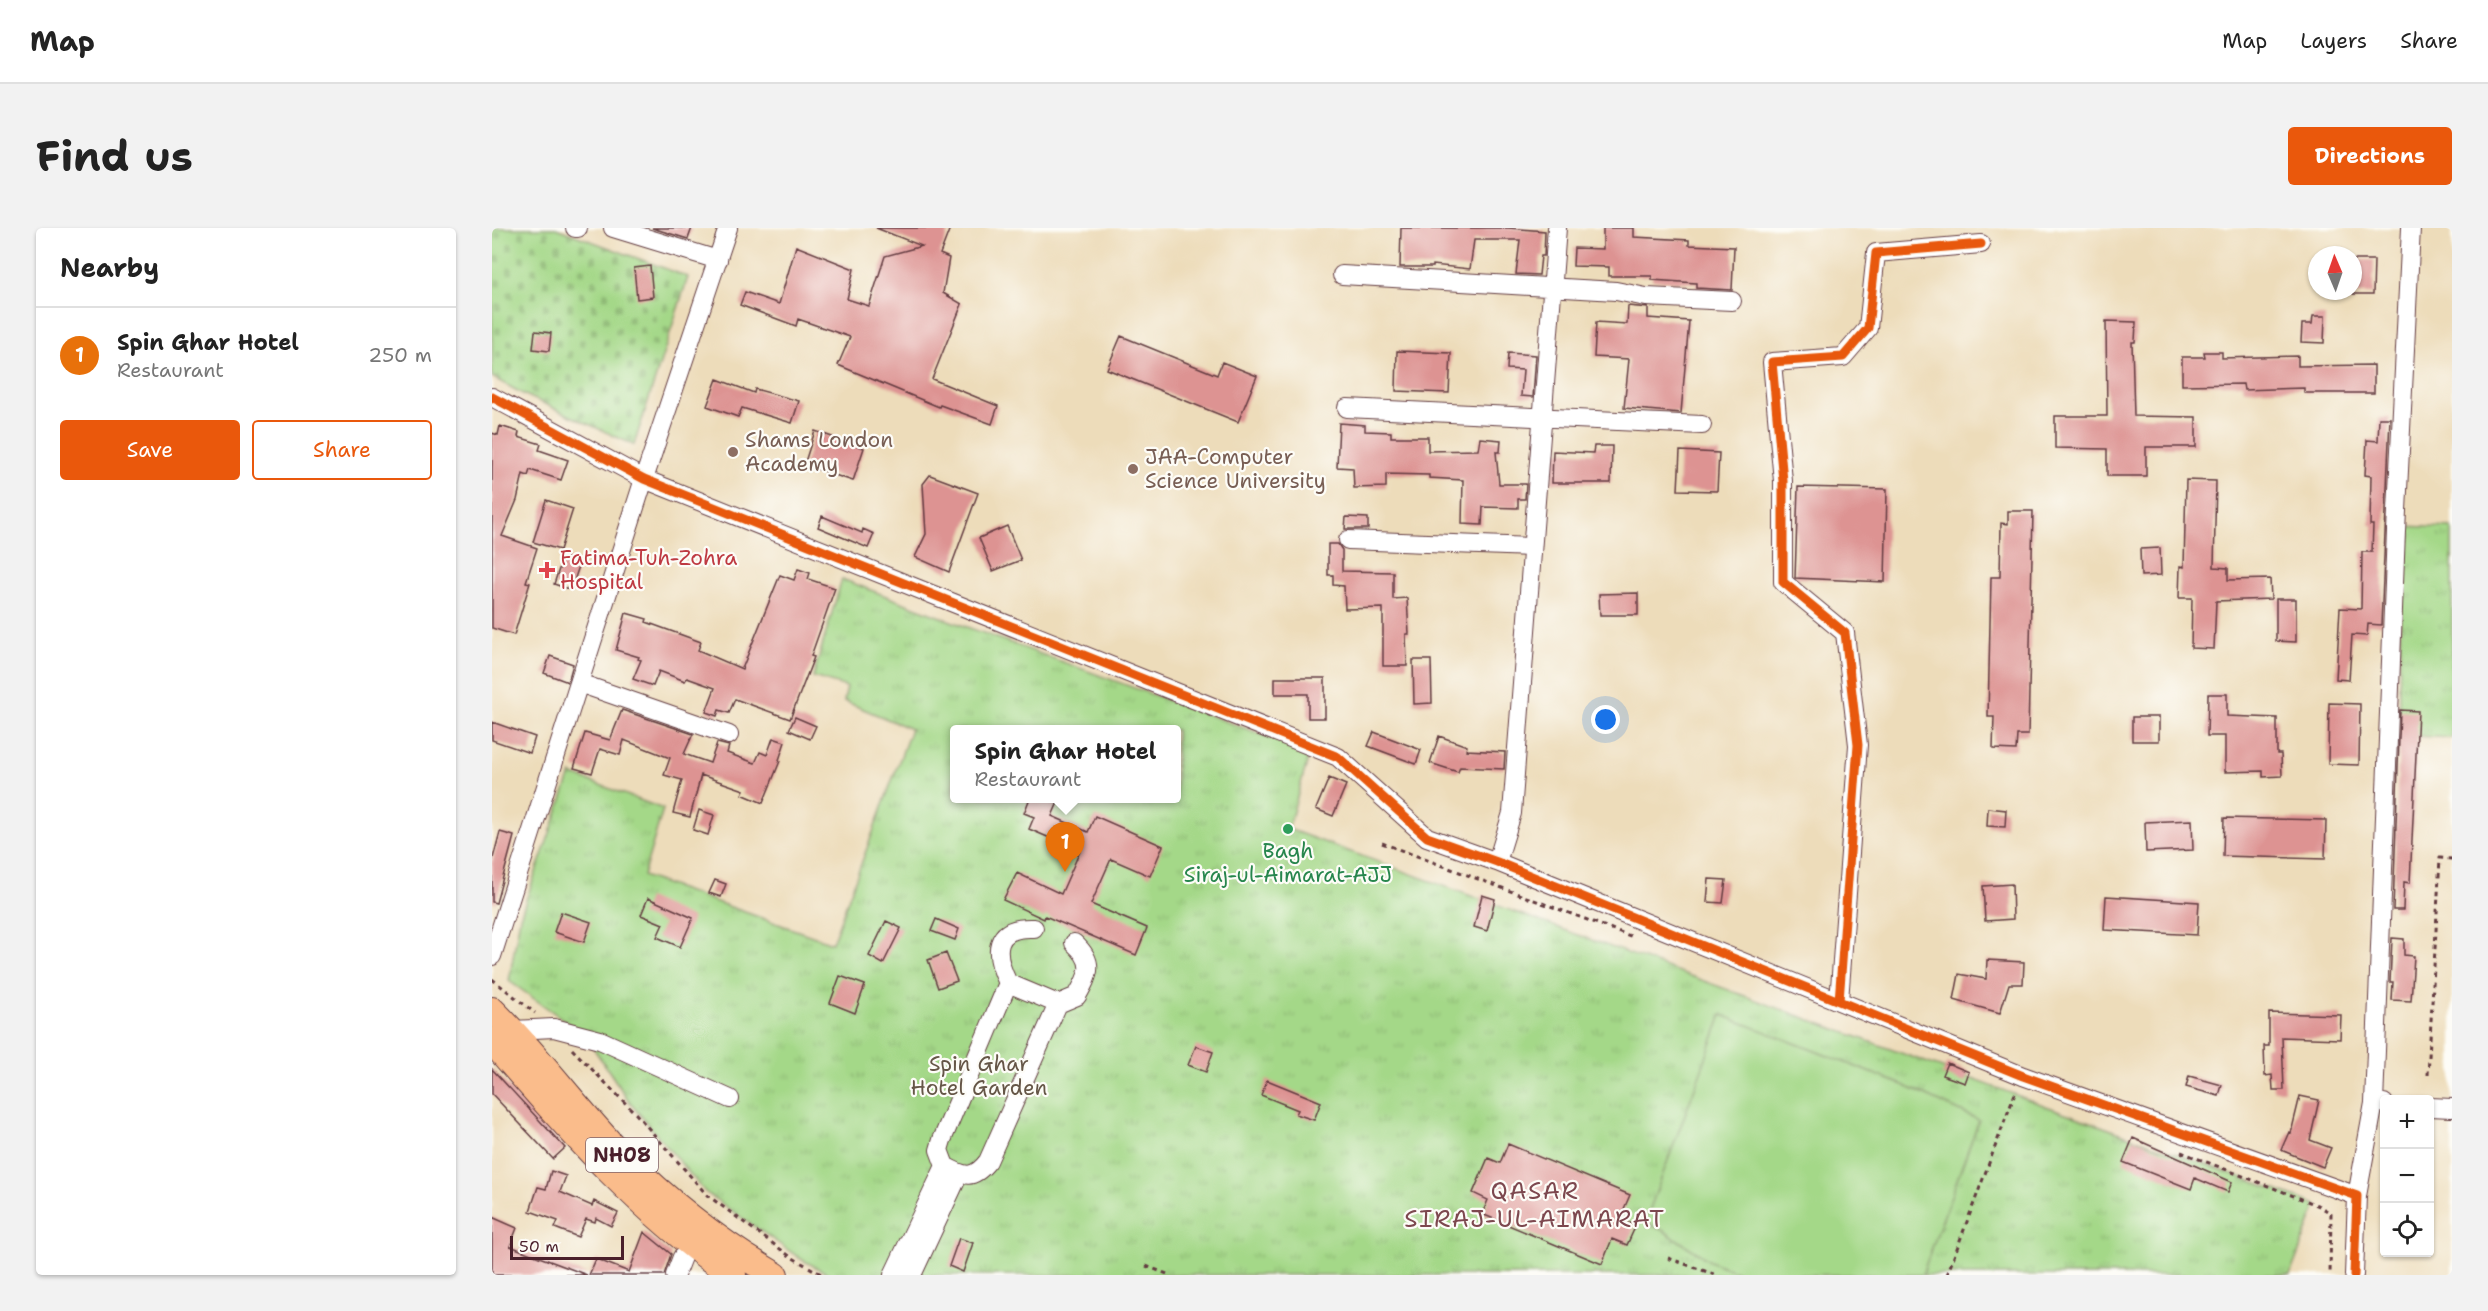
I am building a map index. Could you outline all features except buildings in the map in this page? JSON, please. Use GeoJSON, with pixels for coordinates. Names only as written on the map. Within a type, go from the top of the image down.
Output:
{"type":"FeatureCollection","features":[{"type":"Feature","properties":{"kind":"highway","name":"NH08"},"geometry":{"type":"LineString","coordinates":[[492,1010],[502,1036],[609,1172],[665,1223],[733,1275]]}},
{"type":"Feature","properties":{"kind":"highway","name":"NH08"},"geometry":{"type":"LineString","coordinates":[[502,1036],[583,1113],[624,1157],[679,1207],[739,1254],[775,1275]]}},
{"type":"Feature","properties":{"kind":"street"},"geometry":{"type":"LineString","coordinates":[[613,228],[718,260]]}},
{"type":"Feature","properties":{"kind":"street"},"geometry":{"type":"LineString","coordinates":[[492,956],[644,479],[728,228]]}},
{"type":"Feature","properties":{"kind":"street"},"geometry":{"type":"LineString","coordinates":[[1497,862],[1512,813],[1557,228]]}},
{"type":"Feature","properties":{"kind":"street"},"geometry":{"type":"LineString","coordinates":[[2354,1275],[2357,1196],[2379,1103],[2396,531],[2411,228]]}},
{"type":"Feature","properties":{"kind":"street"},"geometry":{"type":"LineString","coordinates":[[1839,1001],[1858,745],[1845,633],[1783,582],[1783,481],[1772,362],[1843,357],[1868,328],[1876,253],[1981,244]]}},
{"type":"Feature","properties":{"kind":"street"},"geometry":{"type":"LineString","coordinates":[[1342,275],[1616,291],[1646,297],[1732,302]]}},
{"type":"Feature","properties":{"kind":"street"},"geometry":{"type":"LineString","coordinates":[[492,397],[644,479],[1338,758],[1427,837],[1497,862],[2023,1076],[2357,1196]]}},
{"type":"Feature","properties":{"kind":"street"},"geometry":{"type":"LineString","coordinates":[[1347,408],[1702,425]]}},
{"type":"Feature","properties":{"kind":"street"},"geometry":{"type":"LineString","coordinates":[[1348,540],[1532,547]]}},
{"type":"Feature","properties":{"kind":"street"},"geometry":{"type":"LineString","coordinates":[[579,683],[729,735]]}},
{"type":"Feature","properties":{"kind":"street"},"geometry":{"type":"LineString","coordinates":[[1034,928],[1018,927],[1005,935],[998,947],[998,965],[1008,983],[1058,1004]]}},
{"type":"Feature","properties":{"kind":"street"},"geometry":{"type":"LineString","coordinates":[[1008,983],[939,1150],[952,1170],[970,1175],[979,1172],[988,1161],[1058,1004],[1077,996],[1089,969],[1087,954],[1074,943]]}},
{"type":"Feature","properties":{"kind":"street"},"geometry":{"type":"LineString","coordinates":[[502,1036],[554,1028],[600,1040],[730,1099]]}},
{"type":"Feature","properties":{"kind":"street"},"geometry":{"type":"LineString","coordinates":[[2434,1107],[2452,1108]]}},
{"type":"Feature","properties":{"kind":"street"},"geometry":{"type":"LineString","coordinates":[[893,1275],[952,1170]]}},
{"type":"Feature","properties":{"kind":"street"},"geometry":{"type":"LineString","coordinates":[[912,1275],[952,1170]]}},
{"type":"Feature","properties":{"kind":"street"},"geometry":{"type":"LineString","coordinates":[[675,1275],[682,1257]]}},
{"type":"Feature","properties":{"kind":"path"},"geometry":{"type":"LineString","coordinates":[[2428,1075],[2440,858],[2452,859]]}},
{"type":"Feature","properties":{"kind":"path"},"geometry":{"type":"LineString","coordinates":[[492,979],[554,1028],[583,1063],[636,1114],[707,1195],[791,1257],[823,1275]]}},
{"type":"Feature","properties":{"kind":"path"},"geometry":{"type":"LineString","coordinates":[[1947,1275],[2023,1076]]}},
{"type":"Feature","properties":{"kind":"path"},"geometry":{"type":"LineString","coordinates":[[1668,1258],[1716,1275]]}},
{"type":"Feature","properties":{"kind":"path"},"geometry":{"type":"LineString","coordinates":[[1146,1266],[1170,1275]]}},
{"type":"Feature","properties":{"kind":"green space"},"geometry":{"type":"Polygon","coordinates":[[[492,228],[556,228],[688,277],[634,445],[523,394],[492,377],[492,228]]]}},
{"type":"Feature","properties":{"kind":"green space"},"geometry":{"type":"Polygon","coordinates":[[[2403,526],[2452,528],[2452,738],[2398,735],[2403,526]]]}},
{"type":"Feature","properties":{"kind":"green space","name":"Spin Ghar Hotel Garden"},"geometry":{"type":"Polygon","coordinates":[[[842,579],[1310,752],[1288,829],[2317,1205],[2290,1275],[830,1275],[801,1259],[705,1192],[631,1104],[584,1034],[509,981],[520,917],[571,774],[663,809],[643,876],[832,943],[911,729],[844,701],[847,687],[813,677],[842,579]]]}},
{"type":"Feature","properties":{"kind":"green space"},"geometry":{"type":"Polygon","coordinates":[[[1722,1015],[1903,1085],[1979,1120],[1922,1275],[1744,1275],[1710,1261],[1664,1231],[1645,1222],[1722,1015]]]}},
{"type":"Feature","properties":{"kind":"cycle path"},"geometry":{"type":"LineString","coordinates":[[1839,1001],[1858,745],[1845,633],[1783,582],[1783,481],[1772,362],[1843,357],[1868,328],[1876,253],[1981,244]]}},
{"type":"Feature","properties":{"kind":"cycle path"},"geometry":{"type":"LineString","coordinates":[[492,397],[644,479],[1338,757],[1427,837],[1497,862],[2023,1076],[2357,1196],[2354,1275]]}},
{"type":"Feature","properties":{"kind":"place","name":"Shams London Academy"},"geometry":{"type":"Point","coordinates":[733,452]}},
{"type":"Feature","properties":{"kind":"place","name":"JAA-Computer Science University"},"geometry":{"type":"Point","coordinates":[1133,469]}},
{"type":"Feature","properties":{"kind":"place","name":"Fatima-Tuh-Zohra Hospital"},"geometry":{"type":"Point","coordinates":[547,570]}},
{"type":"Feature","properties":{"kind":"place","name":"Bagh Siraj-ul-Aimarat-AJJ"},"geometry":{"type":"Point","coordinates":[1288,829]}},
{"type":"Feature","properties":{"kind":"place","name":"Spin Ghar Hotel"},"geometry":{"type":"Point","coordinates":[1065,872]}},
{"type":"Feature","properties":{"kind":"district","name":"QASAR SIRAJ-UL-AIMARAT"},"geometry":{"type":"Point","coordinates":[1535,1205]}}]}
